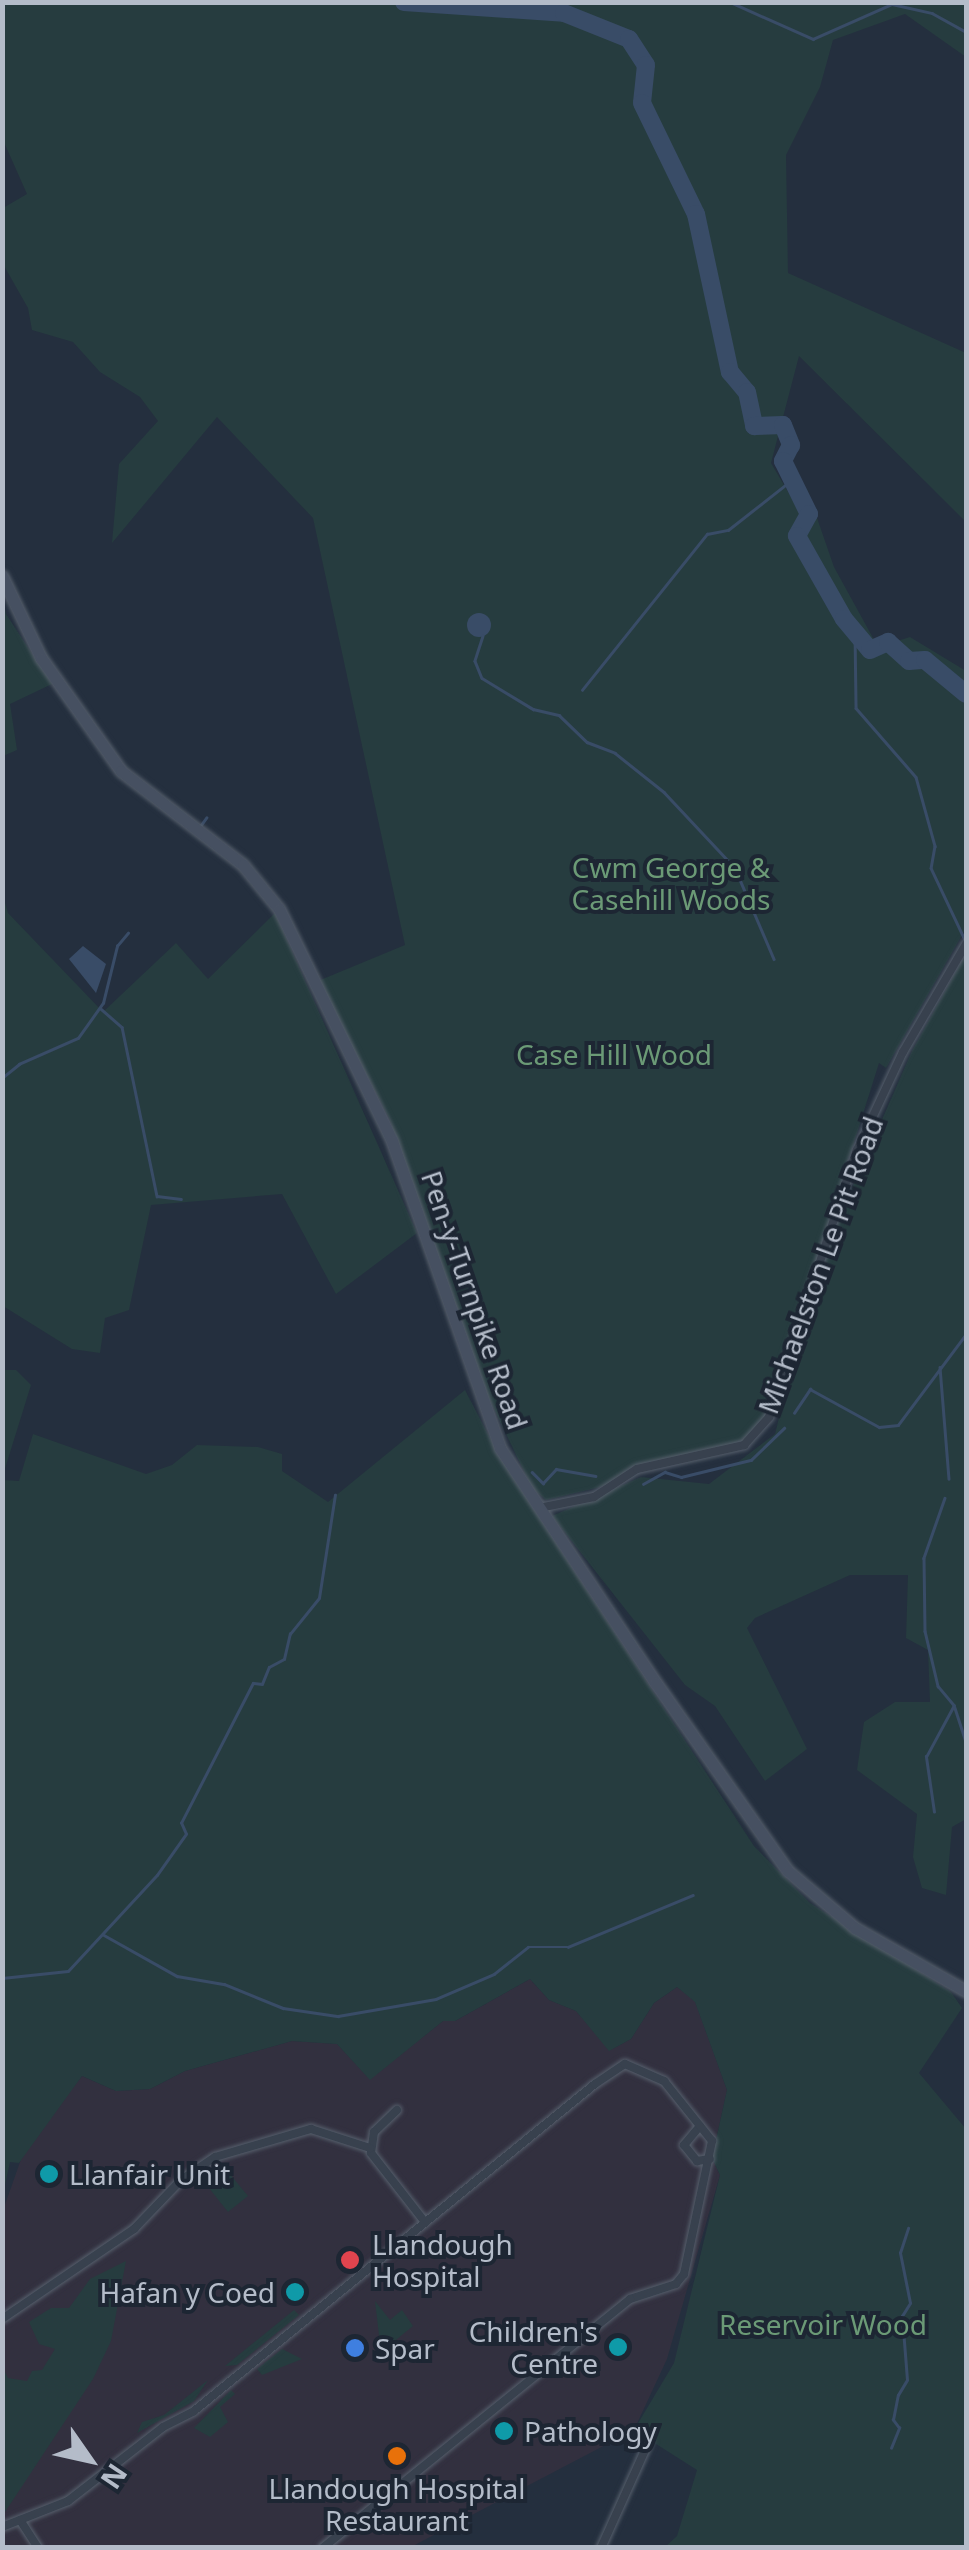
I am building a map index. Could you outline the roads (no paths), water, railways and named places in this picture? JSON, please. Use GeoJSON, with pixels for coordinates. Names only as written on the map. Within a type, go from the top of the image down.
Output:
{"type":"FeatureCollection","features":[{"type":"Feature","properties":{"kind":"street","name":"Pen-y-Turnpike Road"},"geometry":{"type":"LineString","coordinates":[[2,576],[41,658],[120,771],[243,865],[278,909],[392,1141],[482,1410],[538,1508],[777,1861],[855,1928],[966,1991]]}},
{"type":"Feature","properties":{"kind":"street","name":"Michaelston Le Pit Road"},"geometry":{"type":"LineString","coordinates":[[538,1508],[594,1496],[637,1468],[744,1444],[769,1417],[857,1150],[966,944]]}},
{"type":"Feature","properties":{"kind":"street"},"geometry":{"type":"LineString","coordinates":[[2,2527],[68,2502],[162,2427],[194,2411],[625,2064],[664,2081],[712,2141],[691,2262],[676,2284],[630,2299],[324,2548]]}},
{"type":"Feature","properties":{"kind":"street"},"geometry":{"type":"LineString","coordinates":[[370,2148],[374,2132],[397,2110]]}},
{"type":"Feature","properties":{"kind":"street"},"geometry":{"type":"LineString","coordinates":[[700,2126],[684,2146],[696,2160],[710,2158]]}},
{"type":"Feature","properties":{"kind":"street"},"geometry":{"type":"LineString","coordinates":[[2,2319],[134,2229],[181,2180],[221,2154],[311,2129],[370,2148],[425,2222]]}},
{"type":"Feature","properties":{"kind":"street"},"geometry":{"type":"LineString","coordinates":[[602,2548],[649,2440]]}},
{"type":"Feature","properties":{"kind":"street"},"geometry":{"type":"LineString","coordinates":[[20,2520],[38,2548]]}},
{"type":"Feature","properties":{"kind":"water"},"geometry":{"type":"Polygon","coordinates":[[[479,613],[491,625],[479,637],[467,625],[479,613]]]}},
{"type":"Feature","properties":{"kind":"water"},"geometry":{"type":"Polygon","coordinates":[[[83,946],[106,964],[96,993],[69,959],[83,946]]]}},
{"type":"Feature","properties":{"kind":"waterway"},"geometry":{"type":"LineString","coordinates":[[404,2],[564,13],[629,39],[646,65],[642,103],[696,214],[730,372],[747,392],[754,426],[783,425],[791,445],[783,461],[809,514],[797,536],[844,619],[870,650],[888,642],[909,661],[925,660],[966,694]]}},
{"type":"Feature","properties":{"kind":"waterway"},"geometry":{"type":"LineString","coordinates":[[730,2],[813,39],[892,4],[932,13],[966,32]]}},
{"type":"Feature","properties":{"kind":"waterway"},"geometry":{"type":"LineString","coordinates":[[582,690],[707,534],[728,530],[793,479]]}},
{"type":"Feature","properties":{"kind":"waterway"},"geometry":{"type":"LineString","coordinates":[[855,632],[856,708],[916,777],[935,846],[931,868],[966,942]]}},
{"type":"Feature","properties":{"kind":"waterway"},"geometry":{"type":"LineString","coordinates":[[483,636],[475,661],[482,678],[533,709],[559,715],[587,742],[615,753],[664,792],[735,868],[774,959]]}},
{"type":"Feature","properties":{"kind":"waterway"},"geometry":{"type":"LineString","coordinates":[[201,825],[206,818]]}},
{"type":"Feature","properties":{"kind":"waterway"},"geometry":{"type":"LineString","coordinates":[[2,1078],[19,1064],[78,1038],[103,1003],[117,946],[128,933]]}},
{"type":"Feature","properties":{"kind":"waterway"},"geometry":{"type":"LineString","coordinates":[[100,1008],[122,1027],[157,1196],[181,1199]]}},
{"type":"Feature","properties":{"kind":"waterway"},"geometry":{"type":"LineString","coordinates":[[794,1413],[810,1389],[879,1427],[898,1425],[966,1334]]}},
{"type":"Feature","properties":{"kind":"waterway"},"geometry":{"type":"LineString","coordinates":[[940,1367],[949,1479]]}},
{"type":"Feature","properties":{"kind":"waterway"},"geometry":{"type":"LineString","coordinates":[[643,1484],[665,1472],[681,1477],[751,1460],[784,1428]]}},
{"type":"Feature","properties":{"kind":"waterway"},"geometry":{"type":"LineString","coordinates":[[532,1472],[543,1483],[556,1469],[595,1476]]}},
{"type":"Feature","properties":{"kind":"waterway"},"geometry":{"type":"LineString","coordinates":[[2,1978],[68,1971],[157,1875],[186,1834],[181,1823],[253,1683],[262,1684],[269,1667],[284,1659],[290,1634],[319,1598],[335,1495]]}},
{"type":"Feature","properties":{"kind":"waterway"},"geometry":{"type":"LineString","coordinates":[[945,1498],[924,1558],[925,1631],[938,1686],[954,1705],[966,1743]]}},
{"type":"Feature","properties":{"kind":"waterway"},"geometry":{"type":"LineString","coordinates":[[934,1812],[926,1757],[953,1707]]}},
{"type":"Feature","properties":{"kind":"waterway"},"geometry":{"type":"LineString","coordinates":[[104,1935],[177,1976],[224,1984],[283,2008],[338,2016],[436,1999],[494,1974],[528,1947],[568,1947],[693,1895]]}},
{"type":"Feature","properties":{"kind":"waterway"},"geometry":{"type":"LineString","coordinates":[[891,2448],[899,2428],[893,2420],[898,2395],[907,2380],[902,2316],[910,2303],[900,2253],[908,2228]]}},
{"type":"Feature","properties":{"kind":"place","name":"Llanfair Unit"},"geometry":{"type":"Point","coordinates":[49,2174]}},
{"type":"Feature","properties":{"kind":"place","name":"Llandough Hospital"},"geometry":{"type":"Point","coordinates":[350,2260]}},
{"type":"Feature","properties":{"kind":"place","name":"Hafan y Coed"},"geometry":{"type":"Point","coordinates":[295,2292]}},
{"type":"Feature","properties":{"kind":"place","name":"Children's Centre"},"geometry":{"type":"Point","coordinates":[618,2347]}},
{"type":"Feature","properties":{"kind":"place","name":"Spar"},"geometry":{"type":"Point","coordinates":[355,2348]}},
{"type":"Feature","properties":{"kind":"place","name":"Pathology"},"geometry":{"type":"Point","coordinates":[504,2431]}},
{"type":"Feature","properties":{"kind":"place","name":"Llandough Hospital Restaurant"},"geometry":{"type":"Point","coordinates":[397,2456]}},
{"type":"Feature","properties":{"kind":"park label","name":"Cwm George & Casehill Woods"},"geometry":{"type":"Point","coordinates":[671,883]}},
{"type":"Feature","properties":{"kind":"park label","name":"Case Hill Wood"},"geometry":{"type":"Point","coordinates":[614,1054]}},
{"type":"Feature","properties":{"kind":"park label","name":"Reservoir Wood"},"geometry":{"type":"Point","coordinates":[823,2324]}}]}
